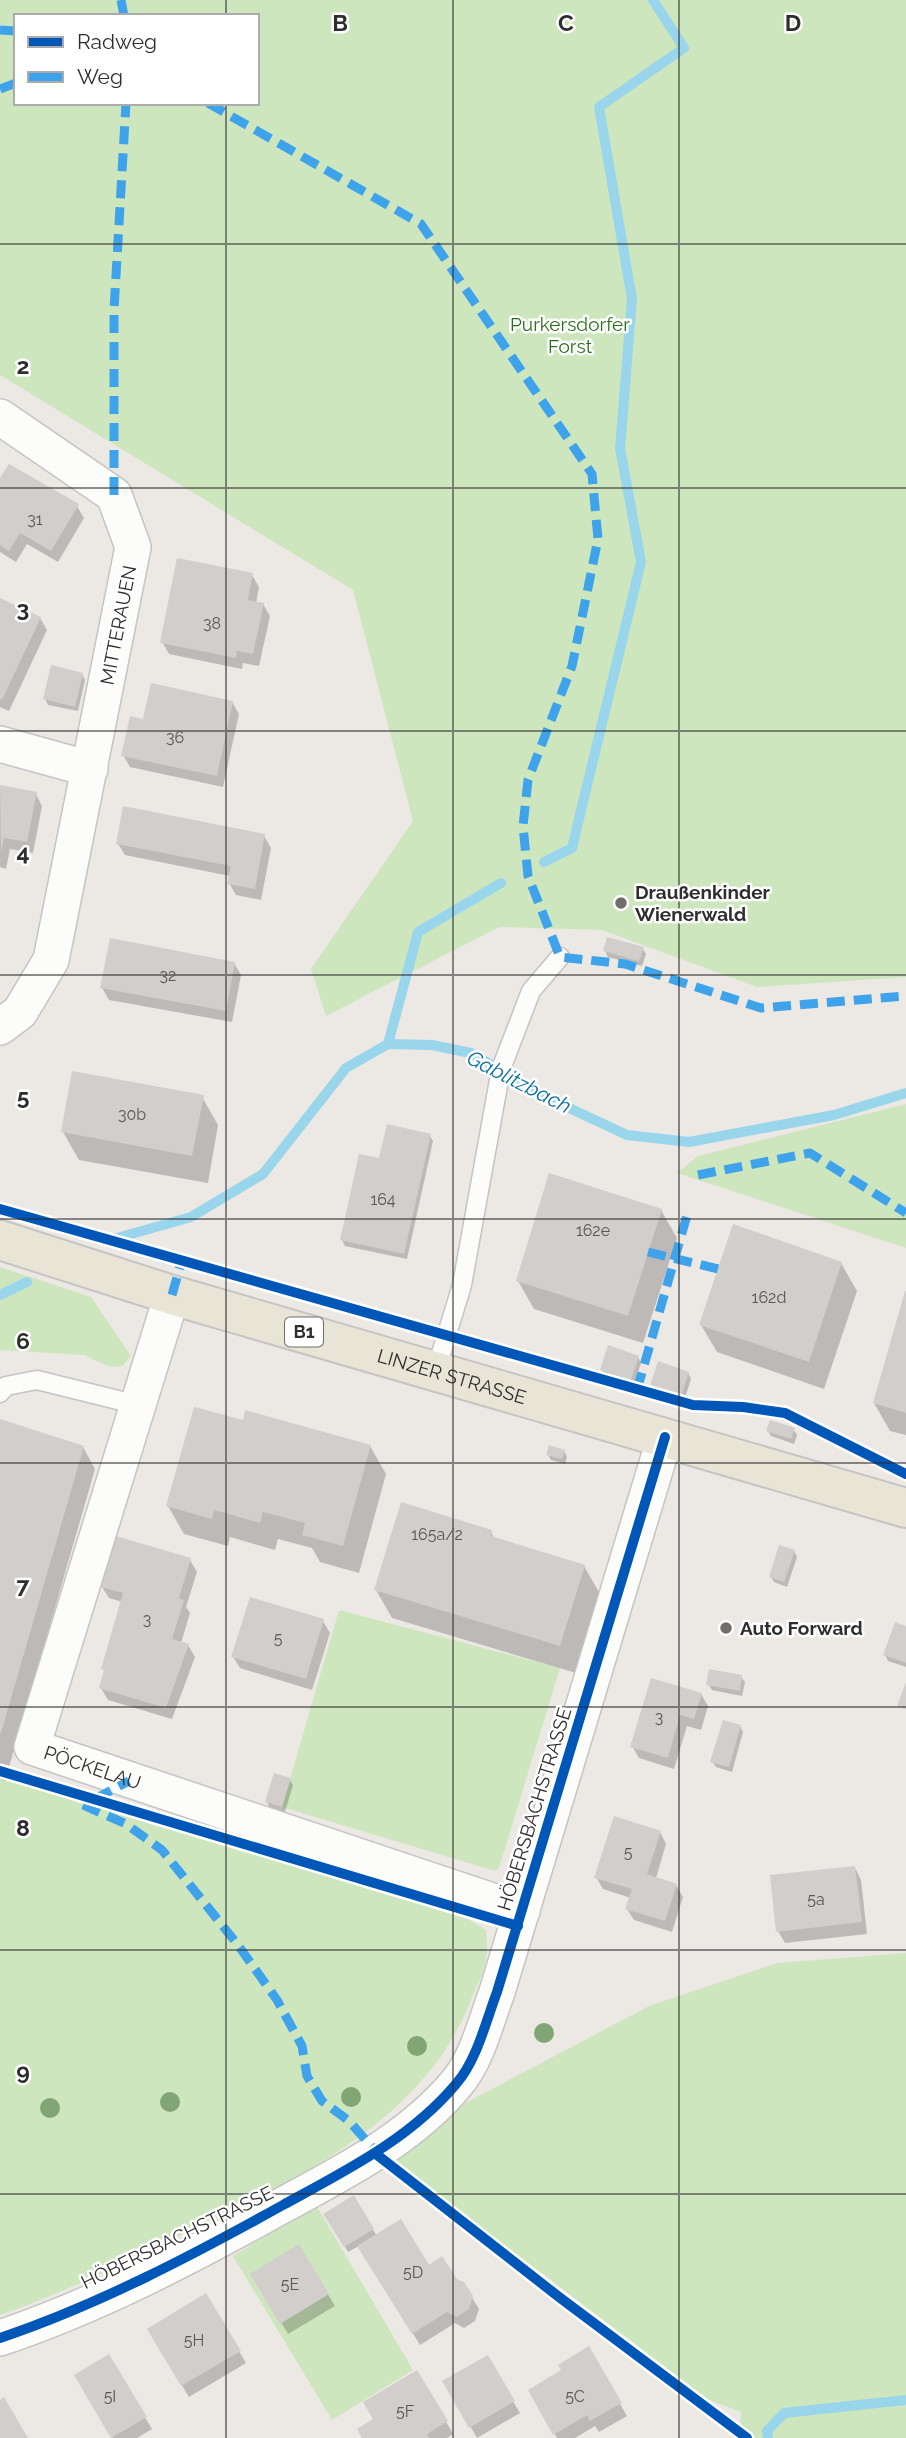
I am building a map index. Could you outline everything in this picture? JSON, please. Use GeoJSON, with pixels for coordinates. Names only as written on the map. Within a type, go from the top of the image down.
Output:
{"type":"FeatureCollection","features":[{"type":"Feature","properties":{"kind":"main road","name":"LINZER STRASSE"},"geometry":{"type":"LineString","coordinates":[[0,1240],[172,1294],[906,1508]]}},
{"type":"Feature","properties":{"kind":"street","name":"MITTERAUEN"},"geometry":{"type":"LineString","coordinates":[[0,417],[114,495],[133,547],[51,960],[20,1012],[0,1027]]}},
{"type":"Feature","properties":{"kind":"street"},"geometry":{"type":"LineString","coordinates":[[0,744],[90,769]]}},
{"type":"Feature","properties":{"kind":"street","name":"PÖCKELAU"},"geometry":{"type":"LineString","coordinates":[[172,1294],[32,1747],[522,1910]]}},
{"type":"Feature","properties":{"kind":"street","name":"HÖBERSBACHSTRASSE"},"geometry":{"type":"LineString","coordinates":[[0,2338],[34,2327],[205,2248],[376,2154],[458,2083],[497,1992],[665,1437]]}},
{"type":"Feature","properties":{"kind":"lane"},"geometry":{"type":"LineString","coordinates":[[436,1370],[462,1285],[495,1099],[505,1059],[531,991],[560,957]]}},
{"type":"Feature","properties":{"kind":"lane"},"geometry":{"type":"LineString","coordinates":[[0,1393],[6,1386],[37,1380],[138,1405]]}},
{"type":"Feature","properties":{"kind":"green space","name":"Purkersdorfer Forst"},"geometry":{"type":"Polygon","coordinates":[[[0,0],[906,0],[906,977],[757,987],[602,930],[499,927],[326,1016],[311,969],[413,821],[353,590],[0,375],[0,0]]]}},
{"type":"Feature","properties":{"kind":"green space"},"geometry":{"type":"Polygon","coordinates":[[[906,1104],[906,1248],[677,1173],[698,1156],[906,1104]]]}},
{"type":"Feature","properties":{"kind":"green space"},"geometry":{"type":"Polygon","coordinates":[[[0,1267],[91,1297],[131,1356],[122,1366],[110,1367],[84,1355],[0,1350],[0,1267]]]}},
{"type":"Feature","properties":{"kind":"green space"},"geometry":{"type":"Polygon","coordinates":[[[339,1610],[560,1668],[499,1868],[495,1871],[282,1807],[339,1610]]]}},
{"type":"Feature","properties":{"kind":"green space"},"geometry":{"type":"Polygon","coordinates":[[[0,1777],[468,1919],[486,1930],[487,1953],[481,1977],[447,2047],[419,2084],[386,2116],[350,2144],[310,2169],[227,2213],[94,2277],[0,2315],[0,1777]]]}},
{"type":"Feature","properties":{"kind":"green space"},"geometry":{"type":"Polygon","coordinates":[[[906,1953],[906,2438],[740,2438],[741,2412],[709,2400],[390,2158],[458,2107],[649,2006],[777,1963],[906,1953]]]}},
{"type":"Feature","properties":{"kind":"green space"},"geometry":{"type":"Polygon","coordinates":[[[316,2205],[413,2370],[332,2420],[233,2256],[316,2205]]]}},
{"type":"Feature","properties":{"kind":"building"},"geometry":{"type":"Polygon","coordinates":[[[9,464],[79,504],[51,551],[20,533],[9,551],[0,545],[0,478],[9,464]]]}},
{"type":"Feature","properties":{"kind":"building"},"geometry":{"type":"Polygon","coordinates":[[[177,558],[253,573],[248,600],[264,603],[253,654],[237,651],[236,658],[160,643],[177,558]]]}},
{"type":"Feature","properties":{"kind":"building"},"geometry":{"type":"Polygon","coordinates":[[[0,598],[41,617],[2,700],[0,699],[0,598]]]}},
{"type":"Feature","properties":{"kind":"building"},"geometry":{"type":"Polygon","coordinates":[[[51,665],[83,673],[75,707],[43,699],[51,665]]]}},
{"type":"Feature","properties":{"kind":"building"},"geometry":{"type":"Polygon","coordinates":[[[151,683],[233,701],[217,776],[121,756],[130,716],[143,719],[151,683]]]}},
{"type":"Feature","properties":{"kind":"building"},"geometry":{"type":"Polygon","coordinates":[[[0,785],[37,792],[27,842],[4,838],[1,852],[0,785]]]}},
{"type":"Feature","properties":{"kind":"building"},"geometry":{"type":"Polygon","coordinates":[[[123,806],[265,834],[255,889],[227,884],[231,866],[116,844],[123,806]]]}},
{"type":"Feature","properties":{"kind":"building"},"geometry":{"type":"Polygon","coordinates":[[[607,937],[644,947],[639,961],[603,951],[607,937]]]}},
{"type":"Feature","properties":{"kind":"building"},"geometry":{"type":"Polygon","coordinates":[[[110,938],[235,962],[226,1011],[100,988],[110,938]]]}},
{"type":"Feature","properties":{"kind":"building"},"geometry":{"type":"Polygon","coordinates":[[[72,1071],[204,1095],[192,1156],[61,1132],[72,1071]]]}},
{"type":"Feature","properties":{"kind":"building"},"geometry":{"type":"Polygon","coordinates":[[[387,1124],[431,1134],[404,1254],[340,1240],[359,1154],[379,1158],[387,1124]]]}},
{"type":"Feature","properties":{"kind":"building"},"geometry":{"type":"Polygon","coordinates":[[[549,1173],[662,1209],[628,1316],[516,1281],[549,1173]]]}},
{"type":"Feature","properties":{"kind":"building"},"geometry":{"type":"Polygon","coordinates":[[[733,1224],[842,1262],[809,1362],[699,1325],[733,1224]]]}},
{"type":"Feature","properties":{"kind":"building"},"geometry":{"type":"Polygon","coordinates":[[[906,1291],[906,1413],[873,1403],[906,1291]]]}},
{"type":"Feature","properties":{"kind":"building"},"geometry":{"type":"Polygon","coordinates":[[[608,1345],[639,1356],[631,1380],[600,1370],[608,1345]]]}},
{"type":"Feature","properties":{"kind":"building"},"geometry":{"type":"Polygon","coordinates":[[[658,1361],[689,1372],[681,1396],[650,1386],[658,1361]]]}},
{"type":"Feature","properties":{"kind":"building"},"geometry":{"type":"Polygon","coordinates":[[[194,1407],[243,1420],[245,1410],[371,1445],[343,1546],[302,1535],[305,1523],[263,1512],[260,1523],[214,1510],[212,1519],[166,1506],[194,1407]]]}},
{"type":"Feature","properties":{"kind":"building"},"geometry":{"type":"Polygon","coordinates":[[[0,1419],[84,1446],[1,1733],[0,1733],[0,1419]]]}},
{"type":"Feature","properties":{"kind":"building"},"geometry":{"type":"Polygon","coordinates":[[[770,1420],[795,1428],[791,1439],[766,1431],[770,1420]]]}},
{"type":"Feature","properties":{"kind":"building"},"geometry":{"type":"Polygon","coordinates":[[[549,1445],[565,1450],[562,1459],[546,1455],[549,1445]]]}},
{"type":"Feature","properties":{"kind":"building"},"geometry":{"type":"Polygon","coordinates":[[[401,1502],[492,1530],[491,1536],[585,1565],[560,1646],[374,1590],[401,1502]]]}},
{"type":"Feature","properties":{"kind":"building"},"geometry":{"type":"Polygon","coordinates":[[[116,1536],[191,1558],[179,1598],[184,1600],[172,1639],[189,1644],[166,1708],[99,1688],[104,1670],[101,1669],[123,1593],[100,1587],[116,1536]]]}},
{"type":"Feature","properties":{"kind":"building"},"geometry":{"type":"Polygon","coordinates":[[[779,1545],[795,1550],[784,1582],[769,1577],[779,1545]]]}},
{"type":"Feature","properties":{"kind":"building"},"geometry":{"type":"Polygon","coordinates":[[[250,1597],[324,1619],[306,1679],[231,1657],[250,1597]]]}},
{"type":"Feature","properties":{"kind":"building"},"geometry":{"type":"Polygon","coordinates":[[[895,1622],[906,1626],[906,1663],[883,1655],[895,1622]]]}},
{"type":"Feature","properties":{"kind":"building"},"geometry":{"type":"Polygon","coordinates":[[[709,1669],[742,1675],[740,1691],[706,1685],[709,1669]]]}},
{"type":"Feature","properties":{"kind":"building"},"geometry":{"type":"Polygon","coordinates":[[[651,1678],[702,1693],[694,1719],[680,1715],[668,1758],[630,1747],[651,1678]]]}},
{"type":"Feature","properties":{"kind":"building"},"geometry":{"type":"Polygon","coordinates":[[[906,1682],[906,1709],[897,1706],[906,1682]]]}},
{"type":"Feature","properties":{"kind":"building"},"geometry":{"type":"Polygon","coordinates":[[[723,1720],[741,1725],[729,1767],[710,1762],[723,1720]]]}},
{"type":"Feature","properties":{"kind":"building"},"geometry":{"type":"Polygon","coordinates":[[[274,1773],[291,1778],[282,1807],[265,1802],[274,1773]]]}},
{"type":"Feature","properties":{"kind":"building"},"geometry":{"type":"Polygon","coordinates":[[[614,1816],[661,1831],[647,1874],[677,1884],[665,1921],[625,1909],[632,1889],[594,1878],[614,1816]]]}},
{"type":"Feature","properties":{"kind":"building"},"geometry":{"type":"Polygon","coordinates":[[[855,1866],[862,1922],[776,1932],[770,1875],[855,1866]]]}},
{"type":"Feature","properties":{"kind":"building"},"geometry":{"type":"Polygon","coordinates":[[[354,2195],[374,2229],[344,2247],[323,2214],[354,2195]]]}},
{"type":"Feature","properties":{"kind":"building"},"geometry":{"type":"Polygon","coordinates":[[[401,2219],[429,2265],[442,2256],[457,2279],[464,2282],[473,2296],[469,2309],[457,2317],[447,2312],[412,2334],[357,2246],[401,2219]]]}},
{"type":"Feature","properties":{"kind":"building"},"geometry":{"type":"Polygon","coordinates":[[[299,2244],[329,2294],[280,2324],[250,2274],[299,2244]]]}},
{"type":"Feature","properties":{"kind":"building"},"geometry":{"type":"Polygon","coordinates":[[[206,2293],[241,2351],[181,2386],[147,2329],[206,2293]]]}},
{"type":"Feature","properties":{"kind":"building"},"geometry":{"type":"Polygon","coordinates":[[[589,2346],[622,2403],[590,2421],[587,2415],[553,2435],[528,2390],[561,2370],[558,2365],[589,2346]]]}},
{"type":"Feature","properties":{"kind":"building"},"geometry":{"type":"Polygon","coordinates":[[[109,2354],[147,2417],[111,2438],[74,2375],[109,2354]]]}},
{"type":"Feature","properties":{"kind":"building"},"geometry":{"type":"Polygon","coordinates":[[[488,2355],[515,2401],[469,2428],[442,2381],[488,2355]]]}},
{"type":"Feature","properties":{"kind":"building"},"geometry":{"type":"Polygon","coordinates":[[[417,2370],[448,2421],[427,2434],[429,2438],[362,2438],[357,2429],[373,2419],[363,2402],[417,2370]]]}},
{"type":"Feature","properties":{"kind":"building"},"geometry":{"type":"Polygon","coordinates":[[[4,2397],[28,2438],[0,2438],[0,2400],[4,2397]]]}},
{"type":"Feature","properties":{"kind":"waterway"},"geometry":{"type":"LineString","coordinates":[[544,862],[572,848],[641,562],[620,448],[632,299],[599,107],[684,48],[653,0]]}},
{"type":"Feature","properties":{"kind":"waterway"},"geometry":{"type":"LineString","coordinates":[[388,1044],[418,932],[501,883]]}},
{"type":"Feature","properties":{"kind":"waterway","name":"Gablitzbach"},"geometry":{"type":"LineString","coordinates":[[110,1240],[191,1217],[263,1174],[346,1068],[388,1044],[432,1045],[471,1053],[552,1100],[627,1135],[689,1142],[834,1115],[906,1093]]}},
{"type":"Feature","properties":{"kind":"waterway","name":"Gablitzbach"},"geometry":{"type":"LineString","coordinates":[[0,1295],[27,1282]]}},
{"type":"Feature","properties":{"kind":"waterway"},"geometry":{"type":"LineString","coordinates":[[768,2438],[767,2431],[784,2413],[906,2400]]}},
{"type":"Feature","properties":{"kind":"marked path"},"geometry":{"type":"LineString","coordinates":[[121,0],[124,14]]}},
{"type":"Feature","properties":{"kind":"marked path"},"geometry":{"type":"LineString","coordinates":[[0,30],[14,31]]}},
{"type":"Feature","properties":{"kind":"marked path"},"geometry":{"type":"LineString","coordinates":[[0,89],[14,84]]}},
{"type":"Feature","properties":{"kind":"marked path"},"geometry":{"type":"LineString","coordinates":[[114,495],[114,310],[126,105]]}},
{"type":"Feature","properties":{"kind":"marked path"},"geometry":{"type":"LineString","coordinates":[[212,105],[421,224],[592,474],[598,539],[572,666],[528,780],[523,826],[528,876],[560,957],[625,964],[761,1008],[906,996]]}},
{"type":"Feature","properties":{"kind":"marked path"},"geometry":{"type":"LineString","coordinates":[[698,1175],[810,1153],[906,1213]]}},
{"type":"Feature","properties":{"kind":"marked path"},"geometry":{"type":"LineString","coordinates":[[637,1390],[688,1212]]}},
{"type":"Feature","properties":{"kind":"marked path"},"geometry":{"type":"LineString","coordinates":[[648,1252],[718,1269]]}},
{"type":"Feature","properties":{"kind":"marked path"},"geometry":{"type":"LineString","coordinates":[[172,1295],[181,1263]]}},
{"type":"Feature","properties":{"kind":"marked path"},"geometry":{"type":"LineString","coordinates":[[95,1799],[129,1781]]}},
{"type":"Feature","properties":{"kind":"marked path"},"geometry":{"type":"LineString","coordinates":[[83,1805],[126,1824],[162,1850],[238,1945],[277,2000],[302,2046],[307,2076],[322,2101],[349,2121],[379,2155]]}},
{"type":"Feature","properties":{"kind":"cycle path"},"geometry":{"type":"LineString","coordinates":[[0,1209],[693,1405],[743,1407],[785,1413],[906,1474]]}},
{"type":"Feature","properties":{"kind":"cycle path"},"geometry":{"type":"LineString","coordinates":[[0,2338],[37,2325],[145,2278],[330,2179],[397,2137],[438,2104],[456,2084],[470,2064],[497,1992],[665,1437]]}},
{"type":"Feature","properties":{"kind":"cycle path"},"geometry":{"type":"LineString","coordinates":[[0,1771],[518,1926]]}},
{"type":"Feature","properties":{"kind":"cycle path"},"geometry":{"type":"LineString","coordinates":[[376,2154],[559,2297],[747,2438]]}},
{"type":"Feature","properties":{"kind":"place","name":"Draußenkinder Wienerwald"},"geometry":{"type":"Point","coordinates":[621,903]}},
{"type":"Feature","properties":{"kind":"place","name":"Auto Forward"},"geometry":{"type":"Point","coordinates":[726,1628]}}]}
